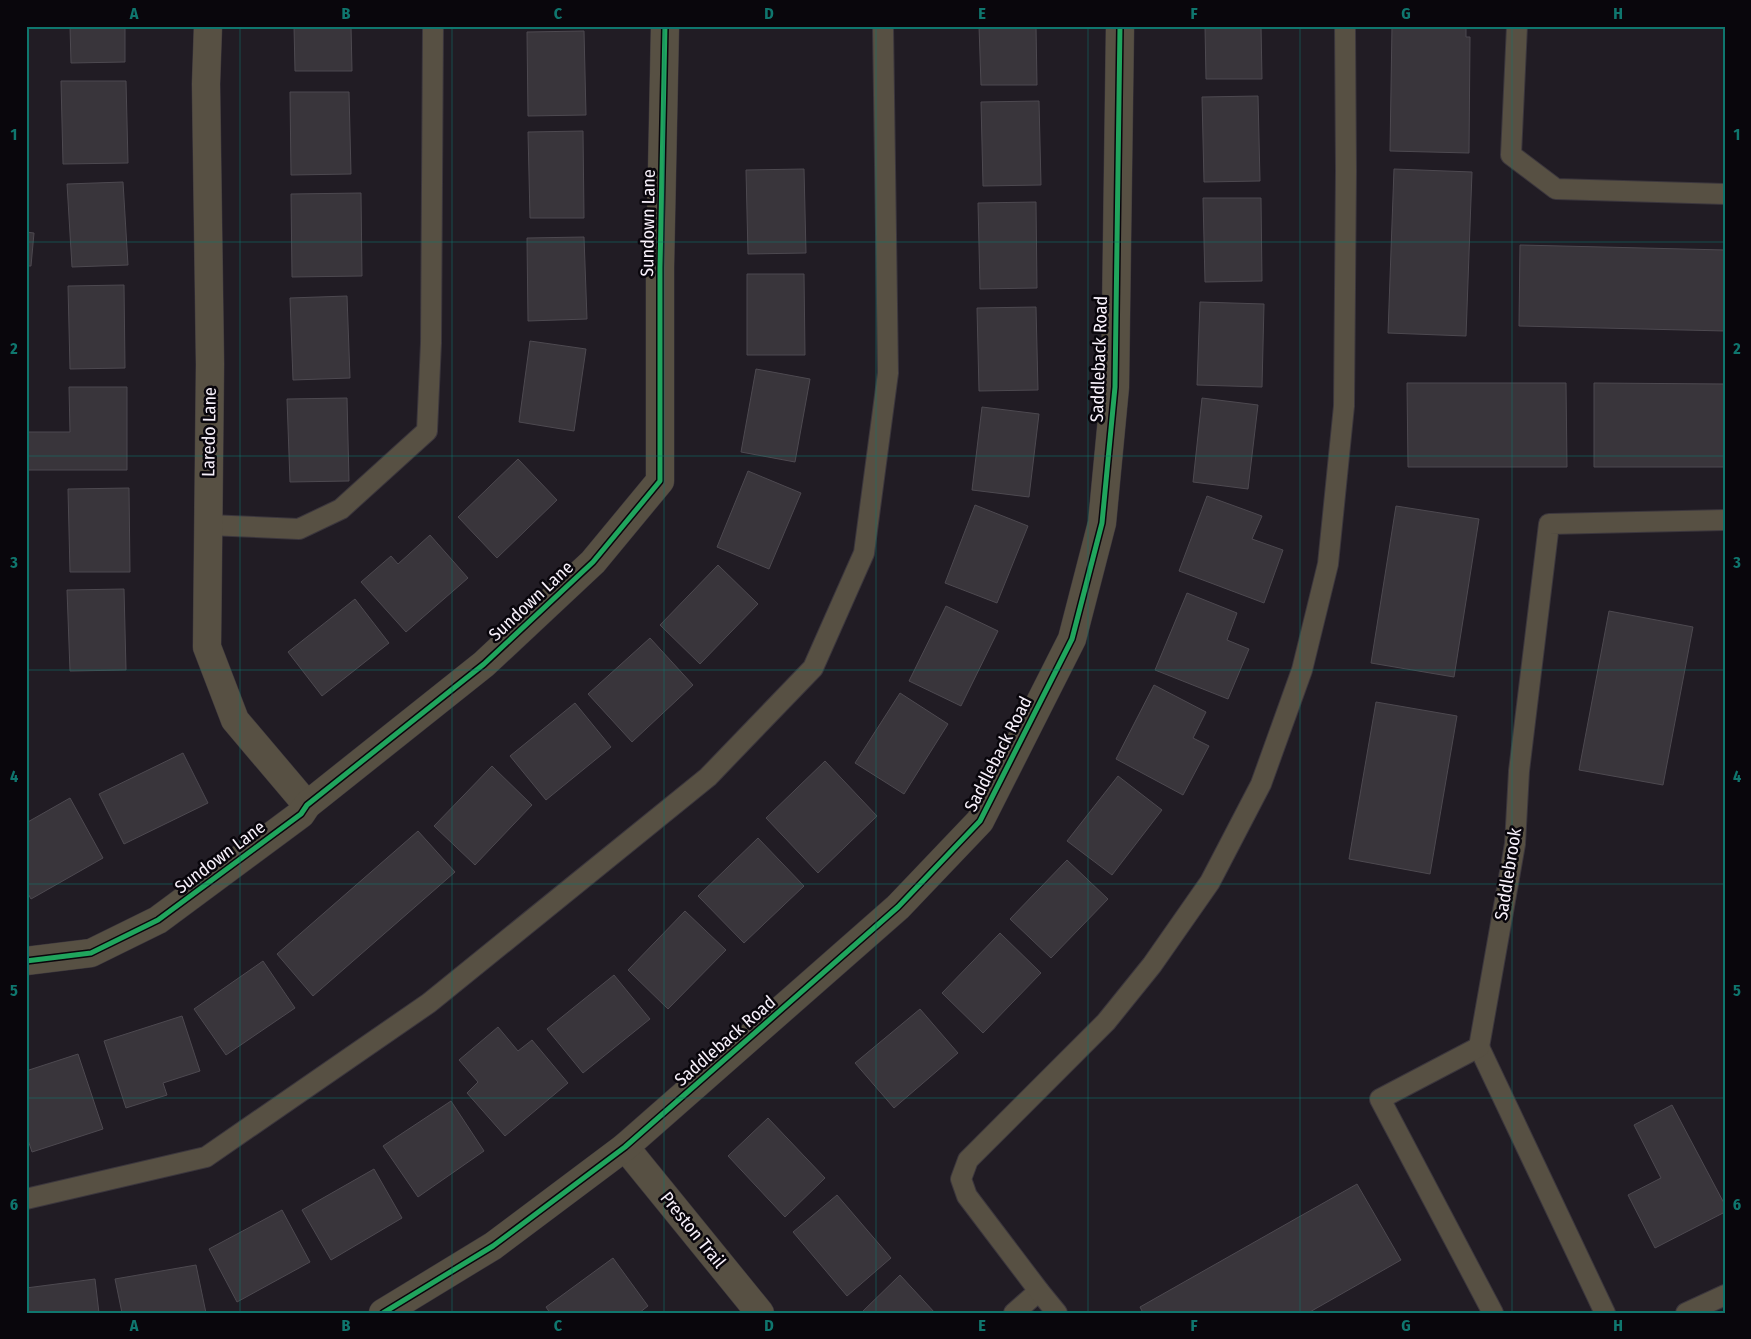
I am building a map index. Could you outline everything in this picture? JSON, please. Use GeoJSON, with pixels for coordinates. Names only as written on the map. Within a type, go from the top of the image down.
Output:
{"type":"FeatureCollection","features":[{"type":"Feature","properties":{"kind":"street","name":"Laredo Lane"},"geometry":{"type":"LineString","coordinates":[[208,26],[206,84],[210,364],[206,647],[235,720],[307,805]]}},
{"type":"Feature","properties":{"kind":"street","name":"Sundown Lane"},"geometry":{"type":"LineString","coordinates":[[26,961],[91,953],[158,920],[301,814],[307,805],[484,664],[593,562],[660,481],[660,268],[666,60],[665,26]]}},
{"type":"Feature","properties":{"kind":"street","name":"Saddleback Road"},"geometry":{"type":"LineString","coordinates":[[383,1313],[493,1246],[625,1147],[898,907],[980,821],[1072,639],[1102,523],[1114,387],[1120,26]]}},
{"type":"Feature","properties":{"kind":"street","name":"Preston Trail"},"geometry":{"type":"LineString","coordinates":[[625,1147],[760,1313]]}},
{"type":"Feature","properties":{"kind":"lane"},"geometry":{"type":"LineString","coordinates":[[208,525],[299,529],[341,509],[427,431],[431,343],[433,26]]}},
{"type":"Feature","properties":{"kind":"lane"},"geometry":{"type":"LineString","coordinates":[[26,1199],[206,1157],[429,1003],[708,777],[813,668],[864,552],[888,373],[883,26]]}},
{"type":"Feature","properties":{"kind":"lane"},"geometry":{"type":"LineString","coordinates":[[1058,1313],[1039,1292],[967,1196],[961,1179],[968,1160],[1106,1022],[1152,965],[1210,882],[1261,784],[1302,670],[1328,564],[1344,406],[1345,26]]}},
{"type":"Feature","properties":{"kind":"lane"},"geometry":{"type":"LineString","coordinates":[[1517,26],[1511,155],[1556,188],[1725,194]]}},
{"type":"Feature","properties":{"kind":"lane","name":"Saddlebrook"},"geometry":{"type":"LineString","coordinates":[[1479,1047],[1515,844],[1519,771],[1548,524],[1725,520]]}},
{"type":"Feature","properties":{"kind":"lane"},"geometry":{"type":"LineString","coordinates":[[1486,1311],[1380,1099],[1479,1047],[1605,1313]]}},
{"type":"Feature","properties":{"kind":"lane"},"geometry":{"type":"LineString","coordinates":[[1014,1313],[1039,1292]]}},
{"type":"Feature","properties":{"kind":"lane"},"geometry":{"type":"LineString","coordinates":[[1686,1313],[1725,1295]]}},
{"type":"Feature","properties":{"kind":"building"},"geometry":{"type":"Polygon","coordinates":[[[70,26],[125,26],[125,62],[71,63],[70,26]]]}},
{"type":"Feature","properties":{"kind":"building"},"geometry":{"type":"Polygon","coordinates":[[[294,26],[351,26],[352,71],[295,71],[294,26]]]}},
{"type":"Feature","properties":{"kind":"building"},"geometry":{"type":"Polygon","coordinates":[[[979,26],[1036,26],[1037,85],[981,85],[979,26]]]}},
{"type":"Feature","properties":{"kind":"building"},"geometry":{"type":"Polygon","coordinates":[[[1205,26],[1261,26],[1262,79],[1206,79],[1205,26]]]}},
{"type":"Feature","properties":{"kind":"building"},"geometry":{"type":"Polygon","coordinates":[[[1392,26],[1466,26],[1466,37],[1470,37],[1469,153],[1390,151],[1392,26]]]}},
{"type":"Feature","properties":{"kind":"building"},"geometry":{"type":"Polygon","coordinates":[[[584,31],[586,115],[528,116],[527,32],[584,31]]]}},
{"type":"Feature","properties":{"kind":"building"},"geometry":{"type":"Polygon","coordinates":[[[61,81],[126,81],[128,163],[63,164],[61,81]]]}},
{"type":"Feature","properties":{"kind":"building"},"geometry":{"type":"Polygon","coordinates":[[[290,92],[349,92],[351,174],[291,175],[290,92]]]}},
{"type":"Feature","properties":{"kind":"building"},"geometry":{"type":"Polygon","coordinates":[[[1258,96],[1260,181],[1204,182],[1202,97],[1258,96]]]}},
{"type":"Feature","properties":{"kind":"building"},"geometry":{"type":"Polygon","coordinates":[[[1039,101],[1041,185],[983,186],[981,102],[1039,101]]]}},
{"type":"Feature","properties":{"kind":"building"},"geometry":{"type":"Polygon","coordinates":[[[583,131],[584,218],[530,218],[528,132],[583,131]]]}},
{"type":"Feature","properties":{"kind":"building"},"geometry":{"type":"Polygon","coordinates":[[[804,169],[806,253],[748,254],[746,170],[804,169]]]}},
{"type":"Feature","properties":{"kind":"building"},"geometry":{"type":"Polygon","coordinates":[[[1394,169],[1472,172],[1466,336],[1388,333],[1394,169]]]}},
{"type":"Feature","properties":{"kind":"building"},"geometry":{"type":"Polygon","coordinates":[[[123,182],[128,265],[72,267],[67,184],[123,182]]]}},
{"type":"Feature","properties":{"kind":"building"},"geometry":{"type":"Polygon","coordinates":[[[361,193],[362,276],[292,277],[291,194],[361,193]]]}},
{"type":"Feature","properties":{"kind":"building"},"geometry":{"type":"Polygon","coordinates":[[[1203,198],[1261,198],[1262,281],[1205,282],[1203,198]]]}},
{"type":"Feature","properties":{"kind":"building"},"geometry":{"type":"Polygon","coordinates":[[[1036,202],[1037,288],[980,289],[978,203],[1036,202]]]}},
{"type":"Feature","properties":{"kind":"building"},"geometry":{"type":"Polygon","coordinates":[[[26,232],[34,233],[31,266],[26,266],[26,232]]]}},
{"type":"Feature","properties":{"kind":"building"},"geometry":{"type":"Polygon","coordinates":[[[584,237],[587,319],[528,321],[527,238],[584,237]]]}},
{"type":"Feature","properties":{"kind":"building"},"geometry":{"type":"Polygon","coordinates":[[[1520,245],[1725,250],[1725,331],[1519,326],[1520,245]]]}},
{"type":"Feature","properties":{"kind":"building"},"geometry":{"type":"Polygon","coordinates":[[[747,274],[804,274],[805,355],[747,355],[747,274]]]}},
{"type":"Feature","properties":{"kind":"building"},"geometry":{"type":"Polygon","coordinates":[[[124,285],[125,368],[70,369],[68,286],[124,285]]]}},
{"type":"Feature","properties":{"kind":"building"},"geometry":{"type":"Polygon","coordinates":[[[347,296],[350,378],[293,380],[290,298],[347,296]]]}},
{"type":"Feature","properties":{"kind":"building"},"geometry":{"type":"Polygon","coordinates":[[[1200,302],[1264,304],[1262,387],[1197,385],[1200,302]]]}},
{"type":"Feature","properties":{"kind":"building"},"geometry":{"type":"Polygon","coordinates":[[[1036,307],[1038,390],[979,391],[977,308],[1036,307]]]}},
{"type":"Feature","properties":{"kind":"building"},"geometry":{"type":"Polygon","coordinates":[[[530,341],[586,349],[574,431],[519,422],[530,341]]]}},
{"type":"Feature","properties":{"kind":"building"},"geometry":{"type":"Polygon","coordinates":[[[756,369],[810,379],[795,462],[741,452],[756,369]]]}},
{"type":"Feature","properties":{"kind":"building"},"geometry":{"type":"Polygon","coordinates":[[[1407,383],[1566,383],[1567,467],[1408,467],[1407,383]]]}},
{"type":"Feature","properties":{"kind":"building"},"geometry":{"type":"Polygon","coordinates":[[[1594,383],[1725,384],[1725,467],[1594,467],[1594,383]]]}},
{"type":"Feature","properties":{"kind":"building"},"geometry":{"type":"Polygon","coordinates":[[[69,387],[127,387],[127,470],[26,470],[26,432],[70,432],[69,387]]]}},
{"type":"Feature","properties":{"kind":"building"},"geometry":{"type":"Polygon","coordinates":[[[347,398],[349,481],[290,482],[287,399],[347,398]]]}},
{"type":"Feature","properties":{"kind":"building"},"geometry":{"type":"Polygon","coordinates":[[[1202,398],[1258,405],[1248,489],[1193,482],[1202,398]]]}},
{"type":"Feature","properties":{"kind":"building"},"geometry":{"type":"Polygon","coordinates":[[[982,407],[1039,414],[1029,497],[972,490],[982,407]]]}},
{"type":"Feature","properties":{"kind":"building"},"geometry":{"type":"Polygon","coordinates":[[[518,459],[557,500],[497,558],[458,517],[518,459]]]}},
{"type":"Feature","properties":{"kind":"building"},"geometry":{"type":"Polygon","coordinates":[[[748,471],[801,493],[769,569],[717,547],[748,471]]]}},
{"type":"Feature","properties":{"kind":"building"},"geometry":{"type":"Polygon","coordinates":[[[129,488],[130,572],[70,572],[68,489],[129,488]]]}},
{"type":"Feature","properties":{"kind":"building"},"geometry":{"type":"Polygon","coordinates":[[[1207,496],[1262,516],[1252,539],[1283,550],[1264,603],[1179,571],[1207,496]]]}},
{"type":"Feature","properties":{"kind":"building"},"geometry":{"type":"Polygon","coordinates":[[[975,505],[1028,526],[997,603],[945,583],[975,505]]]}},
{"type":"Feature","properties":{"kind":"building"},"geometry":{"type":"Polygon","coordinates":[[[1396,506],[1479,519],[1454,677],[1371,663],[1396,506]]]}},
{"type":"Feature","properties":{"kind":"building"},"geometry":{"type":"Polygon","coordinates":[[[430,535],[468,578],[406,632],[361,582],[391,556],[398,564],[430,535]]]}},
{"type":"Feature","properties":{"kind":"building"},"geometry":{"type":"Polygon","coordinates":[[[718,565],[758,604],[700,664],[660,625],[718,565]]]}},
{"type":"Feature","properties":{"kind":"building"},"geometry":{"type":"Polygon","coordinates":[[[124,589],[126,670],[70,671],[67,590],[124,589]]]}},
{"type":"Feature","properties":{"kind":"building"},"geometry":{"type":"Polygon","coordinates":[[[1187,593],[1237,613],[1227,640],[1249,649],[1228,699],[1155,670],[1187,593]]]}},
{"type":"Feature","properties":{"kind":"building"},"geometry":{"type":"Polygon","coordinates":[[[355,599],[389,643],[322,696],[288,652],[355,599]]]}},
{"type":"Feature","properties":{"kind":"building"},"geometry":{"type":"Polygon","coordinates":[[[946,606],[998,631],[961,706],[909,681],[946,606]]]}},
{"type":"Feature","properties":{"kind":"building"},"geometry":{"type":"Polygon","coordinates":[[[1609,611],[1693,627],[1663,785],[1579,770],[1609,611]]]}},
{"type":"Feature","properties":{"kind":"building"},"geometry":{"type":"Polygon","coordinates":[[[650,638],[693,685],[632,742],[588,694],[650,638]]]}},
{"type":"Feature","properties":{"kind":"building"},"geometry":{"type":"Polygon","coordinates":[[[1154,685],[1206,712],[1193,738],[1209,746],[1183,795],[1116,759],[1154,685]]]}},
{"type":"Feature","properties":{"kind":"building"},"geometry":{"type":"Polygon","coordinates":[[[900,693],[948,724],[904,794],[855,763],[900,693]]]}},
{"type":"Feature","properties":{"kind":"building"},"geometry":{"type":"Polygon","coordinates":[[[1376,702],[1457,716],[1430,874],[1349,859],[1376,702]]]}},
{"type":"Feature","properties":{"kind":"building"},"geometry":{"type":"Polygon","coordinates":[[[575,703],[611,747],[546,800],[510,756],[575,703]]]}},
{"type":"Feature","properties":{"kind":"building"},"geometry":{"type":"Polygon","coordinates":[[[183,753],[208,803],[124,844],[99,794],[183,753]]]}},
{"type":"Feature","properties":{"kind":"building"},"geometry":{"type":"Polygon","coordinates":[[[825,761],[877,816],[818,873],[766,818],[825,761]]]}},
{"type":"Feature","properties":{"kind":"building"},"geometry":{"type":"Polygon","coordinates":[[[492,766],[532,805],[475,865],[434,826],[492,766]]]}},
{"type":"Feature","properties":{"kind":"building"},"geometry":{"type":"Polygon","coordinates":[[[1118,776],[1162,810],[1112,875],[1067,841],[1118,776]]]}},
{"type":"Feature","properties":{"kind":"building"},"geometry":{"type":"Polygon","coordinates":[[[70,798],[103,858],[31,899],[26,890],[26,823],[70,798]]]}},
{"type":"Feature","properties":{"kind":"building"},"geometry":{"type":"Polygon","coordinates":[[[418,831],[455,872],[313,996],[277,954],[418,831]]]}},
{"type":"Feature","properties":{"kind":"building"},"geometry":{"type":"Polygon","coordinates":[[[758,838],[804,886],[744,943],[698,896],[758,838]]]}},
{"type":"Feature","properties":{"kind":"building"},"geometry":{"type":"Polygon","coordinates":[[[1067,860],[1108,899],[1051,958],[1010,919],[1067,860]]]}},
{"type":"Feature","properties":{"kind":"building"},"geometry":{"type":"Polygon","coordinates":[[[685,911],[726,950],[668,1009],[628,970],[685,911]]]}},
{"type":"Feature","properties":{"kind":"building"},"geometry":{"type":"Polygon","coordinates":[[[1000,933],[1041,973],[983,1033],[942,993],[1000,933]]]}},
{"type":"Feature","properties":{"kind":"building"},"geometry":{"type":"Polygon","coordinates":[[[263,961],[295,1008],[226,1055],[194,1009],[263,961]]]}},
{"type":"Feature","properties":{"kind":"building"},"geometry":{"type":"Polygon","coordinates":[[[614,975],[650,1019],[583,1073],[547,1029],[614,975]]]}},
{"type":"Feature","properties":{"kind":"building"},"geometry":{"type":"Polygon","coordinates":[[[920,1009],[958,1053],[894,1108],[855,1063],[920,1009]]]}},
{"type":"Feature","properties":{"kind":"building"},"geometry":{"type":"Polygon","coordinates":[[[182,1016],[200,1071],[163,1083],[167,1095],[126,1108],[104,1041],[182,1016]]]}},
{"type":"Feature","properties":{"kind":"building"},"geometry":{"type":"Polygon","coordinates":[[[498,1027],[518,1051],[532,1040],[568,1083],[505,1136],[467,1093],[478,1082],[459,1060],[498,1027]]]}},
{"type":"Feature","properties":{"kind":"building"},"geometry":{"type":"Polygon","coordinates":[[[78,1054],[103,1129],[32,1152],[26,1134],[26,1071],[78,1054]]]}},
{"type":"Feature","properties":{"kind":"building"},"geometry":{"type":"Polygon","coordinates":[[[451,1101],[484,1151],[418,1197],[383,1146],[451,1101]]]}},
{"type":"Feature","properties":{"kind":"building"},"geometry":{"type":"Polygon","coordinates":[[[1672,1105],[1725,1205],[1725,1212],[1655,1248],[1628,1195],[1661,1178],[1634,1125],[1672,1105]]]}},
{"type":"Feature","properties":{"kind":"building"},"geometry":{"type":"Polygon","coordinates":[[[768,1118],[825,1178],[785,1217],[728,1156],[768,1118]]]}},
{"type":"Feature","properties":{"kind":"building"},"geometry":{"type":"Polygon","coordinates":[[[374,1169],[402,1218],[331,1260],[302,1210],[374,1169]]]}},
{"type":"Feature","properties":{"kind":"building"},"geometry":{"type":"Polygon","coordinates":[[[1357,1184],[1401,1260],[1308,1313],[1143,1313],[1140,1307],[1357,1184]]]}},
{"type":"Feature","properties":{"kind":"building"},"geometry":{"type":"Polygon","coordinates":[[[837,1195],[891,1258],[847,1296],[793,1232],[837,1195]]]}},
{"type":"Feature","properties":{"kind":"building"},"geometry":{"type":"Polygon","coordinates":[[[282,1210],[310,1262],[237,1302],[209,1249],[282,1210]]]}},
{"type":"Feature","properties":{"kind":"building"},"geometry":{"type":"Polygon","coordinates":[[[613,1258],[648,1306],[639,1313],[550,1313],[546,1307],[613,1258]]]}},
{"type":"Feature","properties":{"kind":"building"},"geometry":{"type":"Polygon","coordinates":[[[196,1265],[206,1313],[122,1313],[115,1279],[196,1265]]]}},
{"type":"Feature","properties":{"kind":"building"},"geometry":{"type":"Polygon","coordinates":[[[900,1275],[935,1313],[861,1313],[900,1275]]]}},
{"type":"Feature","properties":{"kind":"building"},"geometry":{"type":"Polygon","coordinates":[[[95,1279],[99,1313],[26,1313],[26,1288],[95,1279]]]}},
{"type":"Feature","properties":{"kind":"cycle path"},"geometry":{"type":"LineString","coordinates":[[26,961],[91,953],[158,920],[301,814],[307,805],[484,664],[593,562],[660,481],[660,268],[665,26]]}},
{"type":"Feature","properties":{"kind":"cycle path"},"geometry":{"type":"LineString","coordinates":[[383,1313],[493,1246],[625,1147],[898,907],[980,821],[1072,639],[1102,523],[1115,387],[1120,26]]}}]}
